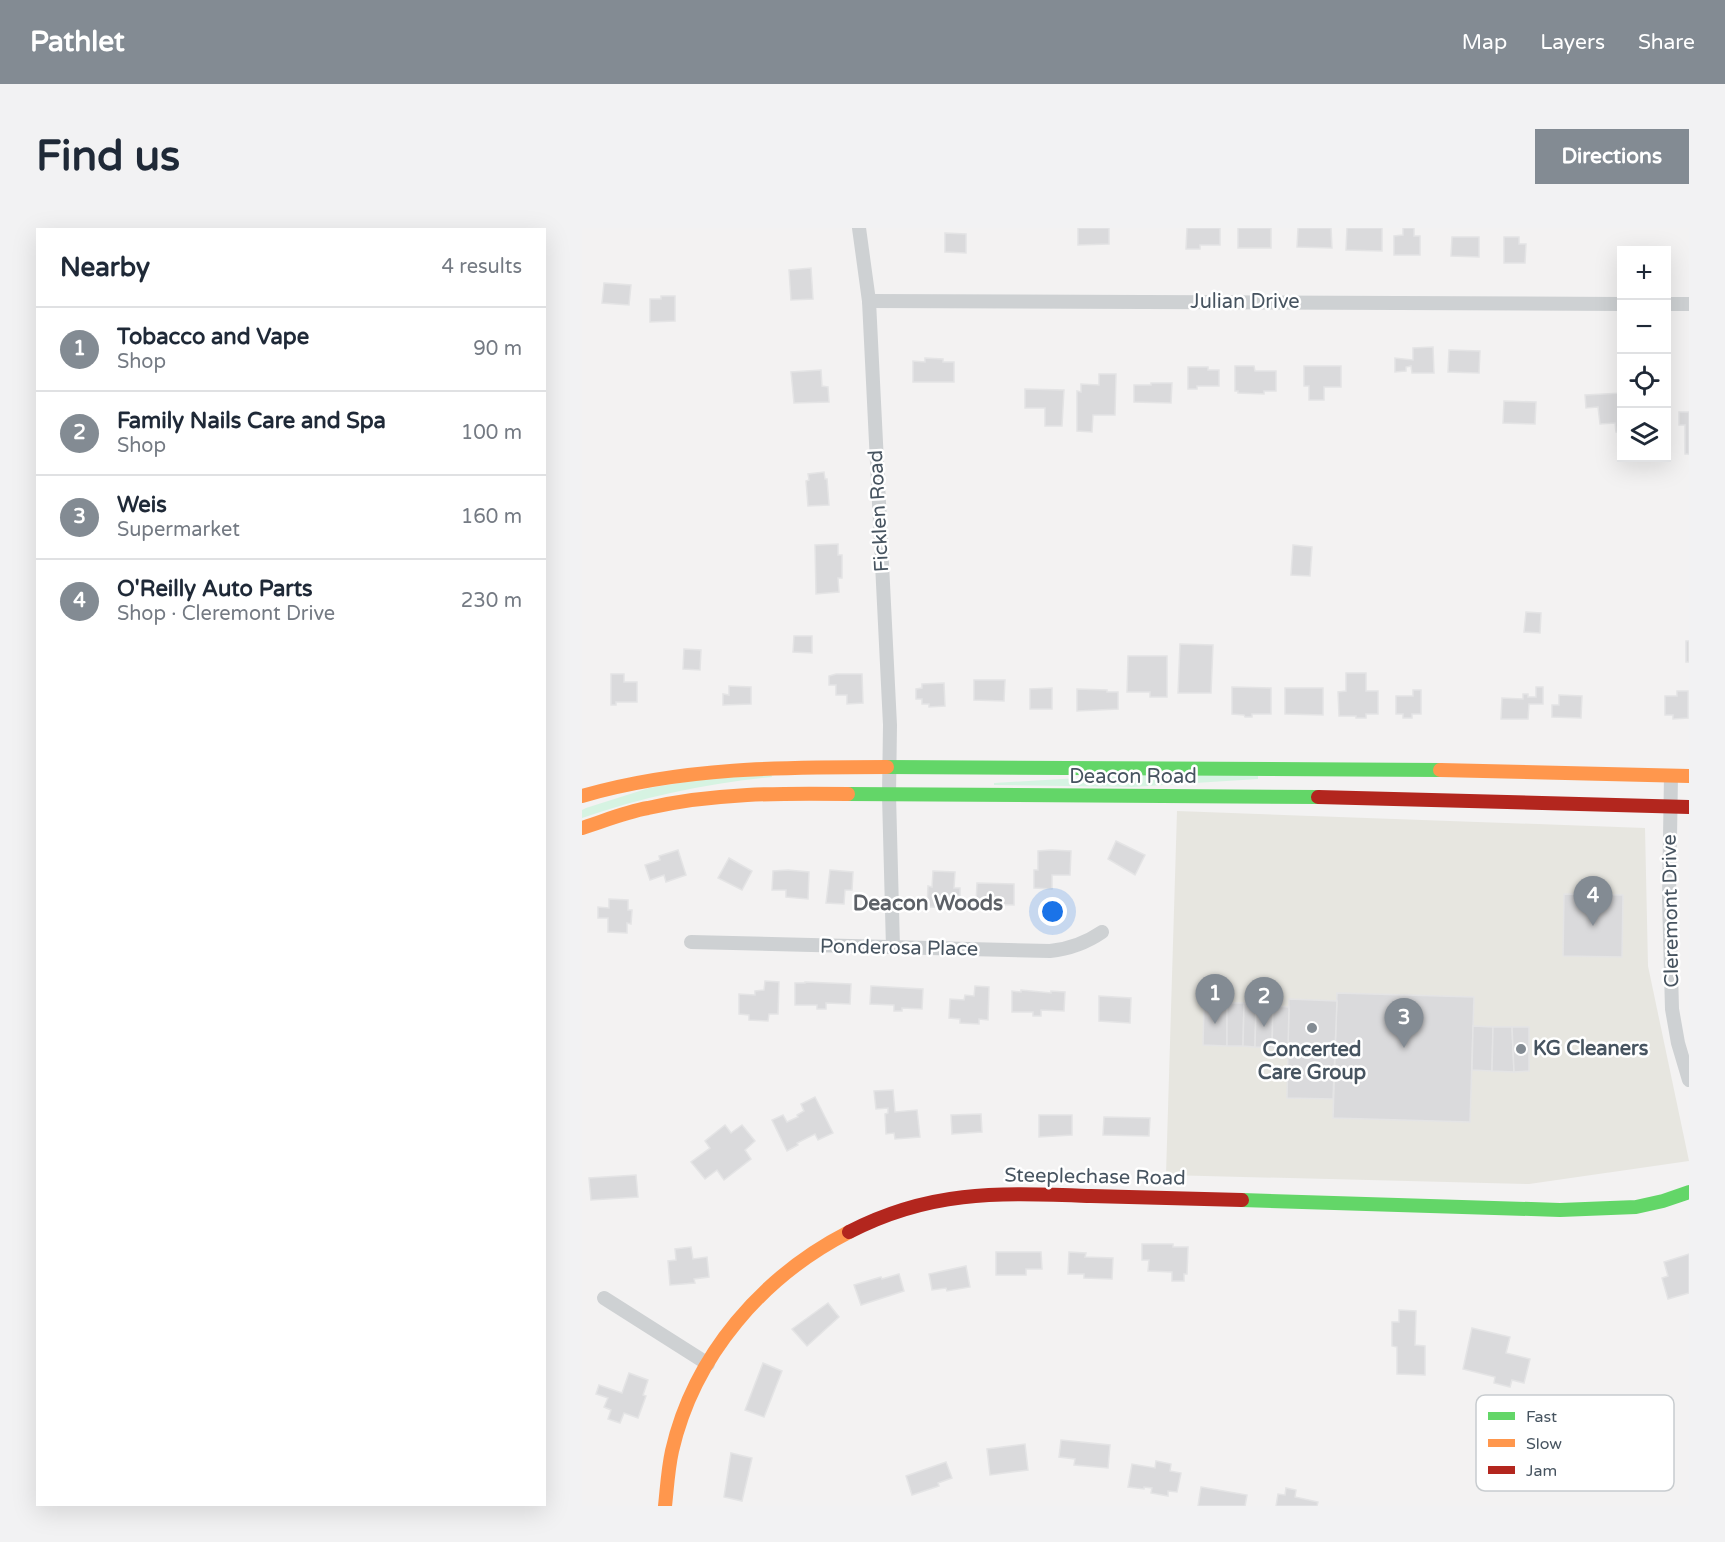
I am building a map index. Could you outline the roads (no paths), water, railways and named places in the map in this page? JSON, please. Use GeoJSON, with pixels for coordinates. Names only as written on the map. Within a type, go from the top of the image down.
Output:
{"type":"FeatureCollection","features":[{"type":"Feature","properties":{"kind":"main road","name":"Deacon Road"},"geometry":{"type":"LineString","coordinates":[[582,796],[648,780],[771,767],[1369,768],[1689,776]]}},
{"type":"Feature","properties":{"kind":"main road","name":"Deacon Road"},"geometry":{"type":"LineString","coordinates":[[582,828],[645,808],[677,802],[772,793],[1381,798],[1689,807]]}},
{"type":"Feature","properties":{"kind":"main road","name":"Steeplechase Road"},"geometry":{"type":"LineString","coordinates":[[665,1506],[673,1449],[683,1415],[708,1364],[742,1314],[762,1292],[833,1240],[895,1211],[927,1202],[991,1195],[1050,1194],[1560,1210],[1636,1207],[1689,1192]]}},
{"type":"Feature","properties":{"kind":"street","name":"Ficklen Road"},"geometry":{"type":"LineString","coordinates":[[859,228],[869,301],[890,725],[889,795],[893,948]]}},
{"type":"Feature","properties":{"kind":"street","name":"Julian Drive"},"geometry":{"type":"LineString","coordinates":[[869,301],[1617,304]]}},
{"type":"Feature","properties":{"kind":"street"},"geometry":{"type":"LineString","coordinates":[[1671,304],[1689,304]]}},
{"type":"Feature","properties":{"kind":"street","name":"Cleremont Drive"},"geometry":{"type":"LineString","coordinates":[[1671,776],[1669,898],[1672,1009],[1676,1034],[1689,1080]]}},
{"type":"Feature","properties":{"kind":"street","name":"Ponderosa Place"},"geometry":{"type":"LineString","coordinates":[[691,942],[1050,951],[1081,945],[1102,932]]}},
{"type":"Feature","properties":{"kind":"street"},"geometry":{"type":"LineString","coordinates":[[604,1298],[708,1364]]}},
{"type":"Feature","properties":{"kind":"place","name":"O'Reilly Auto Parts"},"geometry":{"type":"Point","coordinates":[1593,926]}},
{"type":"Feature","properties":{"kind":"place","name":"Tobacco and Vape"},"geometry":{"type":"Point","coordinates":[1215,1024]}},
{"type":"Feature","properties":{"kind":"place","name":"Family Nails Care and Spa"},"geometry":{"type":"Point","coordinates":[1264,1027]}},
{"type":"Feature","properties":{"kind":"place","name":"Concerted Care Group"},"geometry":{"type":"Point","coordinates":[1312,1028]}},
{"type":"Feature","properties":{"kind":"place","name":"Weis"},"geometry":{"type":"Point","coordinates":[1404,1048]}},
{"type":"Feature","properties":{"kind":"place","name":"KG Cleaners"},"geometry":{"type":"Point","coordinates":[1521,1049]}},
{"type":"Feature","properties":{"kind":"district","name":"Deacon Woods"},"geometry":{"type":"Point","coordinates":[928,903]}}]}
